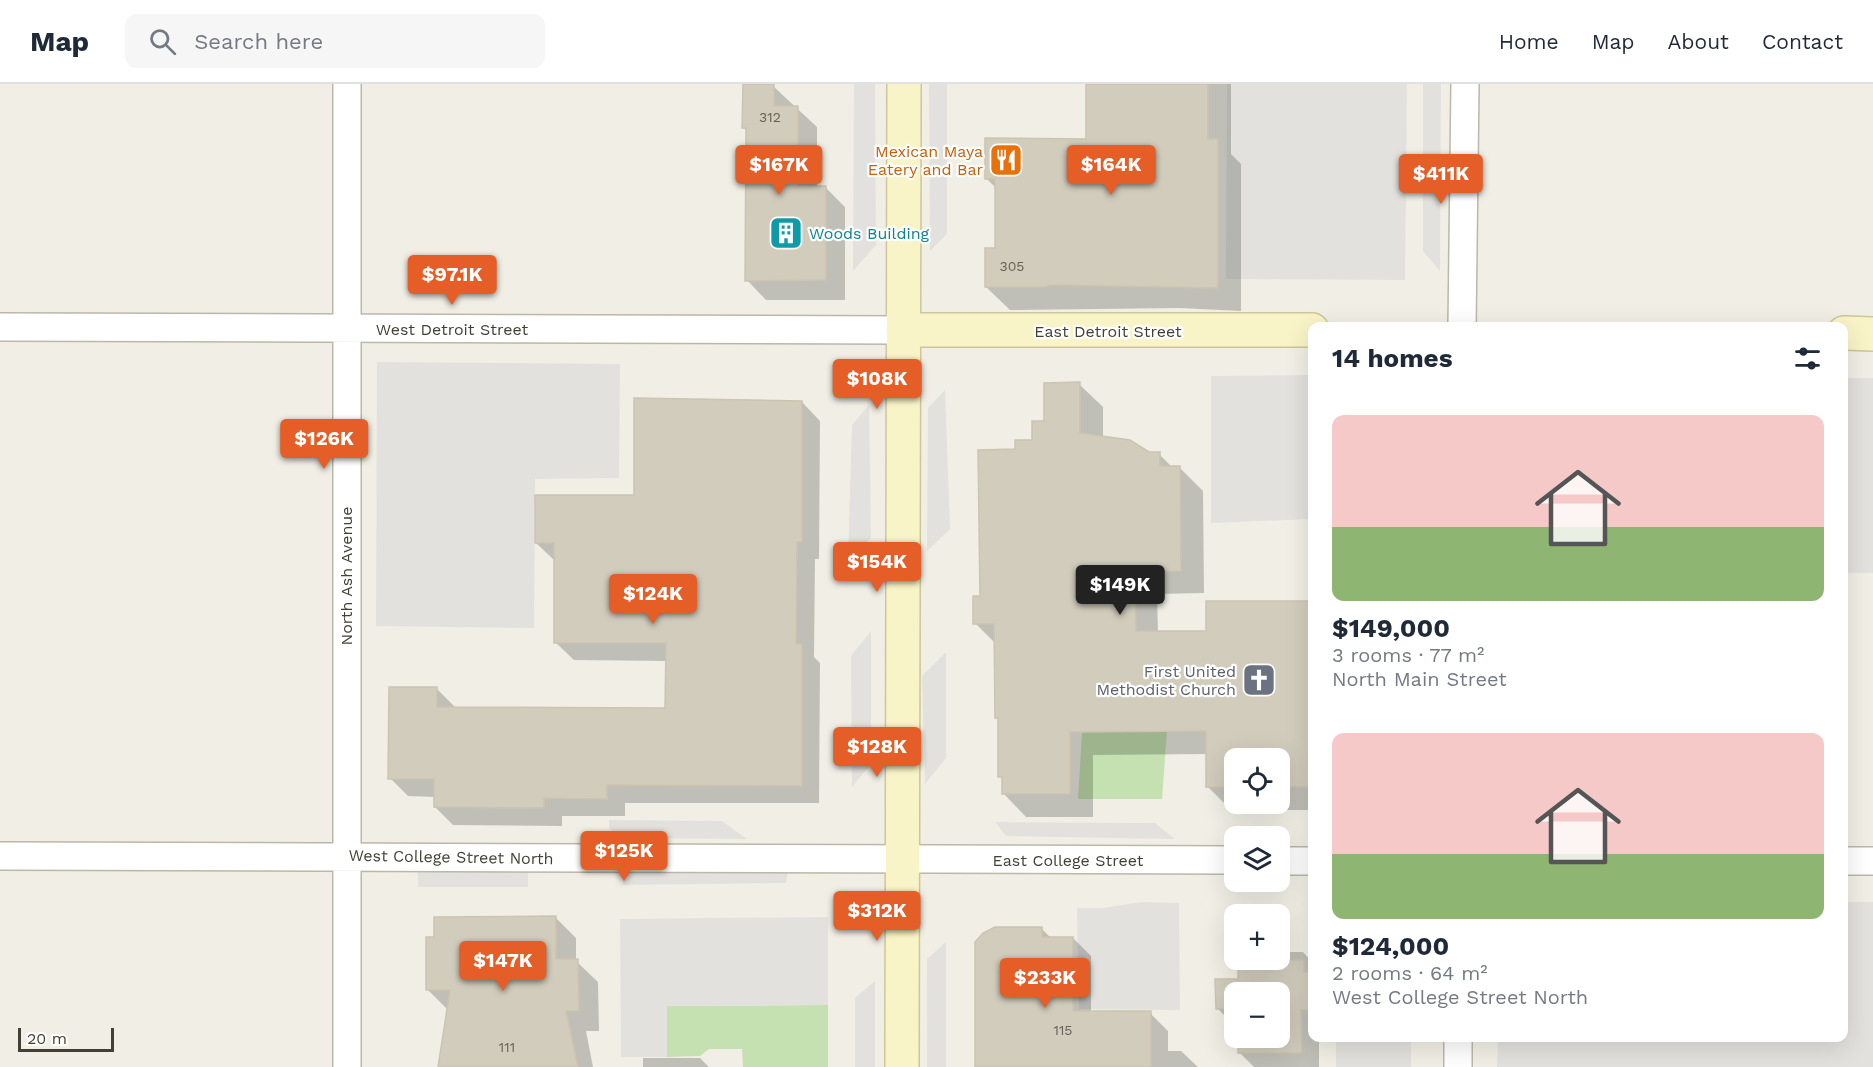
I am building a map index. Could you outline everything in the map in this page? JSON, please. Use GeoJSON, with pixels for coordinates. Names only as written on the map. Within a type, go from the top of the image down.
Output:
{"type":"FeatureCollection","features":[{"type":"Feature","properties":{"kind":"main road"},"geometry":{"type":"LineString","coordinates":[[902,1067],[904,84]]}},
{"type":"Feature","properties":{"kind":"main road","name":"East Detroit Street"},"geometry":{"type":"LineString","coordinates":[[903,330],[1308,330]]}},
{"type":"Feature","properties":{"kind":"main road"},"geometry":{"type":"LineString","coordinates":[[1848,333],[1873,334]]}},
{"type":"Feature","properties":{"kind":"street","name":"North Ash Avenue"},"geometry":{"type":"LineString","coordinates":[[347,84],[347,1067]]}},
{"type":"Feature","properties":{"kind":"street"},"geometry":{"type":"LineString","coordinates":[[1462,322],[1465,84]]}},
{"type":"Feature","properties":{"kind":"street","name":"West Detroit Street"},"geometry":{"type":"LineString","coordinates":[[0,327],[903,330]]}},
{"type":"Feature","properties":{"kind":"street","name":"West College Street North"},"geometry":{"type":"LineString","coordinates":[[0,856],[346,855],[902,860]]}},
{"type":"Feature","properties":{"kind":"street","name":"East College Street"},"geometry":{"type":"LineString","coordinates":[[902,860],[1224,860]]}},
{"type":"Feature","properties":{"kind":"street"},"geometry":{"type":"LineString","coordinates":[[1290,861],[1308,861]]}},
{"type":"Feature","properties":{"kind":"street"},"geometry":{"type":"LineString","coordinates":[[1848,861],[1873,861]]}},
{"type":"Feature","properties":{"kind":"street"},"geometry":{"type":"LineString","coordinates":[[1458,1042],[1458,1067]]}},
{"type":"Feature","properties":{"kind":"green space"},"geometry":{"type":"Polygon","coordinates":[[[1167,731],[1162,799],[1078,799],[1082,732],[1167,731]]]}},
{"type":"Feature","properties":{"kind":"green space"},"geometry":{"type":"Polygon","coordinates":[[[828,1005],[828,1067],[743,1067],[742,1049],[709,1049],[700,1056],[667,1057],[666,1006],[828,1005]]]}},
{"type":"Feature","properties":{"kind":"shaded area"},"geometry":{"type":"Polygon","coordinates":[[[854,84],[875,84],[876,245],[853,271],[854,84]]]}},
{"type":"Feature","properties":{"kind":"shaded area"},"geometry":{"type":"Polygon","coordinates":[[[929,84],[947,84],[947,234],[930,251],[929,84]]]}},
{"type":"Feature","properties":{"kind":"shaded area"},"geometry":{"type":"Polygon","coordinates":[[[1227,84],[1407,84],[1405,280],[1226,279],[1227,84]]]}},
{"type":"Feature","properties":{"kind":"shaded area"},"geometry":{"type":"Polygon","coordinates":[[[1423,84],[1441,84],[1440,271],[1423,251],[1423,84]]]}},
{"type":"Feature","properties":{"kind":"shaded area"},"geometry":{"type":"Polygon","coordinates":[[[377,362],[620,364],[619,478],[535,479],[534,628],[376,626],[377,362]]]}},
{"type":"Feature","properties":{"kind":"shaded area"},"geometry":{"type":"Polygon","coordinates":[[[1308,375],[1308,519],[1211,523],[1211,376],[1308,375]]]}},
{"type":"Feature","properties":{"kind":"shaded area"},"geometry":{"type":"Polygon","coordinates":[[[1848,378],[1873,378],[1873,573],[1848,573],[1848,378]]]}},
{"type":"Feature","properties":{"kind":"shaded area"},"geometry":{"type":"Polygon","coordinates":[[[945,390],[950,529],[927,551],[928,408],[945,390]]]}},
{"type":"Feature","properties":{"kind":"shaded area"},"geometry":{"type":"Polygon","coordinates":[[[869,405],[871,538],[848,560],[852,425],[869,405]]]}},
{"type":"Feature","properties":{"kind":"shaded area"},"geometry":{"type":"Polygon","coordinates":[[[871,631],[871,764],[852,787],[851,656],[871,631]]]}},
{"type":"Feature","properties":{"kind":"shaded area"},"geometry":{"type":"Polygon","coordinates":[[[946,652],[946,758],[925,784],[922,676],[946,652]]]}},
{"type":"Feature","properties":{"kind":"shaded area"},"geometry":{"type":"Polygon","coordinates":[[[609,820],[722,821],[747,839],[619,838],[609,828],[609,820]]]}},
{"type":"Feature","properties":{"kind":"shaded area"},"geometry":{"type":"Polygon","coordinates":[[[995,822],[1155,823],[1175,839],[1006,836],[995,822]]]}},
{"type":"Feature","properties":{"kind":"shaded area"},"geometry":{"type":"Polygon","coordinates":[[[528,870],[528,887],[418,887],[418,871],[528,870]]]}},
{"type":"Feature","properties":{"kind":"shaded area"},"geometry":{"type":"Polygon","coordinates":[[[788,870],[786,883],[623,885],[623,871],[788,870]]]}},
{"type":"Feature","properties":{"kind":"shaded area"},"geometry":{"type":"Polygon","coordinates":[[[1142,902],[1179,903],[1180,1010],[1079,1009],[1077,908],[1103,908],[1142,902]]]}},
{"type":"Feature","properties":{"kind":"shaded area"},"geometry":{"type":"Polygon","coordinates":[[[1848,902],[1873,902],[1873,1067],[1497,1067],[1498,1042],[1848,1042],[1848,902]]]}},
{"type":"Feature","properties":{"kind":"shaded area"},"geometry":{"type":"Polygon","coordinates":[[[828,917],[828,1005],[667,1006],[667,1057],[621,1057],[620,919],[828,917]]]}},
{"type":"Feature","properties":{"kind":"shaded area"},"geometry":{"type":"Polygon","coordinates":[[[946,942],[946,1067],[927,1067],[927,959],[946,942]]]}},
{"type":"Feature","properties":{"kind":"shaded area"},"geometry":{"type":"Polygon","coordinates":[[[875,981],[875,1067],[855,1067],[855,998],[875,981]]]}},
{"type":"Feature","properties":{"kind":"shaded area"},"geometry":{"type":"Polygon","coordinates":[[[1336,1042],[1411,1042],[1411,1067],[1336,1067],[1336,1042]]]}},
{"type":"Feature","properties":{"kind":"building","name":"Woods Building"},"geometry":{"type":"Polygon","coordinates":[[[743,84],[774,84],[774,106],[798,106],[798,186],[826,186],[826,280],[745,281],[746,128],[742,128],[743,84]]]}},
{"type":"Feature","properties":{"kind":"building"},"geometry":{"type":"Polygon","coordinates":[[[1086,84],[1208,84],[1208,139],[1218,139],[1218,288],[1048,285],[1048,287],[985,287],[985,248],[995,248],[995,179],[985,179],[985,138],[1086,139],[1086,84]]]}},
{"type":"Feature","properties":{"kind":"building"},"geometry":{"type":"Polygon","coordinates":[[[1080,382],[1080,433],[1130,440],[1149,452],[1160,452],[1160,466],[1180,466],[1181,571],[1135,572],[1136,631],[1206,631],[1206,601],[1308,601],[1308,787],[1290,787],[1290,748],[1224,748],[1224,787],[1206,787],[1206,731],[1070,732],[1070,794],[1002,794],[1002,777],[998,777],[998,718],[995,718],[994,624],[973,624],[973,596],[980,596],[978,450],[1015,449],[1015,440],[1032,440],[1032,421],[1044,421],[1044,383],[1080,382]]]}},
{"type":"Feature","properties":{"kind":"building"},"geometry":{"type":"Polygon","coordinates":[[[634,398],[802,401],[802,542],[797,542],[796,644],[802,644],[802,786],[607,785],[607,799],[544,798],[544,808],[434,807],[434,779],[388,779],[389,687],[437,687],[437,707],[665,708],[666,643],[554,643],[554,543],[535,543],[535,495],[634,495],[634,398]]]}},
{"type":"Feature","properties":{"kind":"building"},"geometry":{"type":"Polygon","coordinates":[[[556,916],[556,959],[578,959],[579,1011],[566,1011],[578,1067],[438,1067],[450,990],[426,990],[426,937],[434,937],[434,917],[556,916]]]}},
{"type":"Feature","properties":{"kind":"building"},"geometry":{"type":"Polygon","coordinates":[[[995,927],[1042,927],[1042,937],[1073,937],[1073,1011],[1151,1011],[1151,1067],[975,1067],[975,942],[983,933],[995,927]]]}},
{"type":"Feature","properties":{"kind":"building"},"geometry":{"type":"Polygon","coordinates":[[[1290,960],[1304,960],[1304,972],[1308,972],[1308,1010],[1301,1010],[1302,1053],[1238,1053],[1238,1048],[1290,1048],[1290,982],[1224,982],[1224,1009],[1216,1009],[1215,979],[1238,979],[1238,970],[1290,970],[1290,960]]]}},
{"type":"Feature","properties":{"kind":"place","name":"Mexican Maya Eatery and Bar"},"geometry":{"type":"Point","coordinates":[1006,160]}},
{"type":"Feature","properties":{"kind":"place","name":"Woods Building"},"geometry":{"type":"Point","coordinates":[786,233]}},
{"type":"Feature","properties":{"kind":"place","name":"First United Methodist Church"},"geometry":{"type":"Point","coordinates":[1259,680]}}]}
